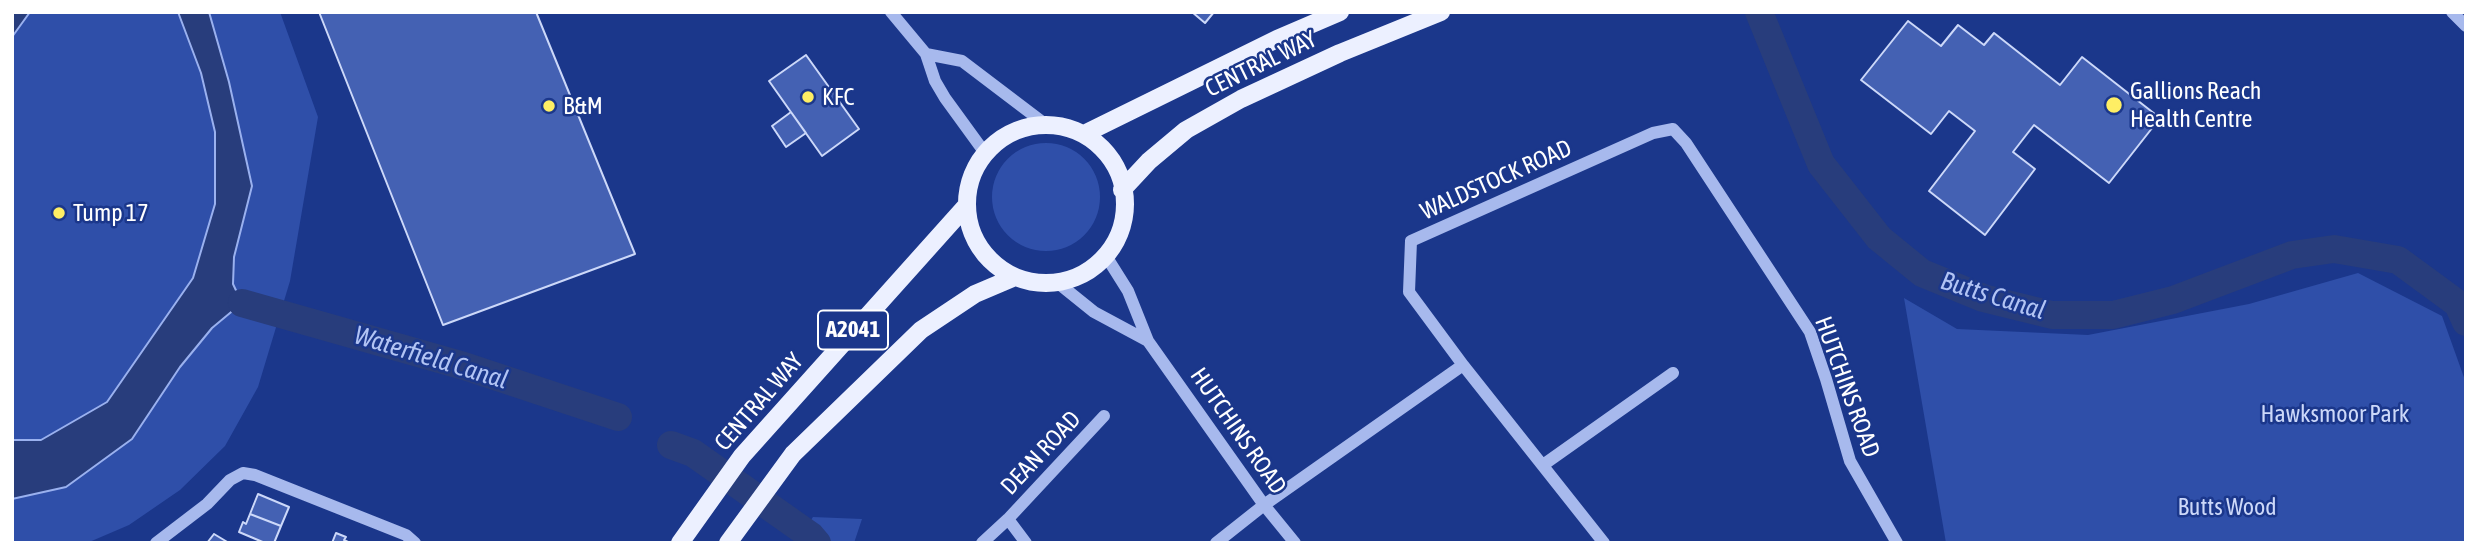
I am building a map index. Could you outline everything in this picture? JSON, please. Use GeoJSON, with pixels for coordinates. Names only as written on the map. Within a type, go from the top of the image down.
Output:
{"type":"FeatureCollection","features":[{"type":"Feature","properties":{"kind":"main road","name":"CENTRAL WAY"},"geometry":{"type":"LineString","coordinates":[[1084,134],[1277,39],[1340,12]]}},
{"type":"Feature","properties":{"kind":"main road","name":"CENTRAL WAY"},"geometry":{"type":"LineString","coordinates":[[1122,190],[1149,161],[1186,130],[1241,99],[1331,57],[1441,12]]}},
{"type":"Feature","properties":{"kind":"main road"},"geometry":{"type":"LineString","coordinates":[[1045,124],[1068,126],[1084,134],[1107,154],[1117,169],[1124,210],[1119,234],[1106,256],[1084,274],[1058,283],[1042,284],[1016,277],[992,263],[971,232],[966,206],[973,171],[985,153],[1006,135],[1045,124]]}},
{"type":"Feature","properties":{"kind":"main road","name":"CENTRAL WAY"},"geometry":{"type":"LineString","coordinates":[[680,543],[742,456],[966,206]]}},
{"type":"Feature","properties":{"kind":"main road","name":"A2041"},"geometry":{"type":"LineString","coordinates":[[728,543],[793,454],[921,330],[975,295],[1016,277]]}},
{"type":"Feature","properties":{"kind":"street"},"geometry":{"type":"LineString","coordinates":[[891,12],[926,54],[935,81],[945,98],[985,153]]}},
{"type":"Feature","properties":{"kind":"street"},"geometry":{"type":"LineString","coordinates":[[2452,12],[2466,26]]}},
{"type":"Feature","properties":{"kind":"street"},"geometry":{"type":"LineString","coordinates":[[926,54],[962,61],[1045,124]]}},
{"type":"Feature","properties":{"kind":"street","name":"WALDSTOCK ROAD"},"geometry":{"type":"LineString","coordinates":[[1604,543],[1463,365],[1409,292],[1411,241],[1653,133],[1673,129],[1686,143]]}},
{"type":"Feature","properties":{"kind":"street","name":"HUTCHINS ROAD"},"geometry":{"type":"LineString","coordinates":[[1686,143],[1810,332],[1850,461],[1897,543]]}},
{"type":"Feature","properties":{"kind":"street","name":"HUTCHINS ROAD"},"geometry":{"type":"LineString","coordinates":[[1106,256],[1128,291],[1148,341],[1264,505],[1295,543]]}},
{"type":"Feature","properties":{"kind":"street","name":"HUTCHINS ROAD"},"geometry":{"type":"LineString","coordinates":[[1058,283],[1094,312],[1148,341]]}},
{"type":"Feature","properties":{"kind":"street"},"geometry":{"type":"LineString","coordinates":[[1216,543],[1264,505],[1463,365]]}},
{"type":"Feature","properties":{"kind":"street"},"geometry":{"type":"LineString","coordinates":[[1543,465],[1673,373]]}},
{"type":"Feature","properties":{"kind":"street","name":"DEAN ROAD"},"geometry":{"type":"LineString","coordinates":[[982,543],[1008,519],[1104,416]]}},
{"type":"Feature","properties":{"kind":"street"},"geometry":{"type":"LineString","coordinates":[[156,543],[207,504],[237,475],[250,473],[406,535],[415,543]]}},
{"type":"Feature","properties":{"kind":"street","name":"DEAN ROAD"},"geometry":{"type":"LineString","coordinates":[[1008,519],[1026,543]]}},
{"type":"Feature","properties":{"kind":"green space"},"geometry":{"type":"Polygon","coordinates":[[[12,12],[280,12],[318,117],[290,281],[258,387],[225,446],[180,490],[129,525],[87,543],[12,543],[12,12]]]}},
{"type":"Feature","properties":{"kind":"green space"},"geometry":{"type":"Polygon","coordinates":[[[1046,143],[1067,147],[1085,158],[1096,176],[1100,197],[1096,218],[1085,236],[1067,247],[1046,251],[1025,247],[1007,236],[996,218],[992,197],[996,176],[1007,158],[1025,147],[1046,143]]]}},
{"type":"Feature","properties":{"kind":"green space","name":"Hawksmoor Park"},"geometry":{"type":"Polygon","coordinates":[[[2358,273],[2442,316],[2466,383],[2466,543],[1946,543],[1904,298],[1957,329],[2088,335],[2249,304],[2358,273]]]}},
{"type":"Feature","properties":{"kind":"green space"},"geometry":{"type":"Polygon","coordinates":[[[813,517],[862,519],[854,543],[795,543],[813,517]]]}},
{"type":"Feature","properties":{"kind":"shaded area"},"geometry":{"type":"Polygon","coordinates":[[[12,12],[30,12],[12,37],[12,12]]]}},
{"type":"Feature","properties":{"kind":"shaded area"},"geometry":{"type":"Polygon","coordinates":[[[178,12],[209,12],[229,82],[252,186],[234,257],[233,284],[242,303],[212,328],[180,367],[132,439],[66,487],[12,499],[12,440],[41,440],[107,402],[193,278],[215,204],[215,132],[201,73],[178,12]]]}},
{"type":"Feature","properties":{"kind":"building"},"geometry":{"type":"Polygon","coordinates":[[[319,12],[536,12],[635,254],[443,325],[319,12]]]}},
{"type":"Feature","properties":{"kind":"building"},"geometry":{"type":"Polygon","coordinates":[[[1192,12],[1214,12],[1205,23],[1192,12]]]}},
{"type":"Feature","properties":{"kind":"building"},"geometry":{"type":"Polygon","coordinates":[[[1908,21],[1941,46],[1958,25],[1984,45],[1994,33],[2060,85],[2082,57],[2160,118],[2109,183],[2034,125],[2013,152],[2035,169],[1985,235],[1929,191],[1975,131],[1949,111],[1931,134],[1861,80],[1908,21]]]}},
{"type":"Feature","properties":{"kind":"building","name":"KFC"},"geometry":{"type":"Polygon","coordinates":[[[806,55],[859,129],[822,156],[769,81],[806,55]]]}},
{"type":"Feature","properties":{"kind":"building"},"geometry":{"type":"Polygon","coordinates":[[[791,112],[806,133],[786,147],[772,126],[791,112]]]}},
{"type":"Feature","properties":{"kind":"building"},"geometry":{"type":"Polygon","coordinates":[[[258,494],[289,507],[281,526],[250,514],[258,494]]]}},
{"type":"Feature","properties":{"kind":"building"},"geometry":{"type":"Polygon","coordinates":[[[250,514],[281,526],[274,543],[265,543],[239,532],[250,514]]]}},
{"type":"Feature","properties":{"kind":"building"},"geometry":{"type":"Polygon","coordinates":[[[336,533],[346,537],[344,540],[350,543],[332,543],[336,533]]]}},
{"type":"Feature","properties":{"kind":"building"},"geometry":{"type":"Polygon","coordinates":[[[214,534],[229,543],[207,543],[214,534]]]}},
{"type":"Feature","properties":{"kind":"waterway","name":"Butts Canal"},"geometry":{"type":"LineString","coordinates":[[1759,12],[1821,164],[1879,238],[1922,273],[1983,298],[2052,315],[2113,315],[2173,300],[2292,255],[2334,249],[2398,260],[2458,304],[2466,322]]}},
{"type":"Feature","properties":{"kind":"waterway","name":"Waterfield Canal"},"geometry":{"type":"LineString","coordinates":[[242,303],[464,366],[618,417]]}},
{"type":"Feature","properties":{"kind":"waterway","name":"Waterfield Canal"},"geometry":{"type":"LineString","coordinates":[[671,445],[693,453],[811,536],[817,543]]}},
{"type":"Feature","properties":{"kind":"place","name":"KFC"},"geometry":{"type":"Point","coordinates":[808,97]}},
{"type":"Feature","properties":{"kind":"place","name":"Gallions Reach Health Centre"},"geometry":{"type":"Point","coordinates":[2114,105]}},
{"type":"Feature","properties":{"kind":"place","name":"B&M"},"geometry":{"type":"Point","coordinates":[549,106]}},
{"type":"Feature","properties":{"kind":"place","name":"Tump 17"},"geometry":{"type":"Point","coordinates":[59,213]}},
{"type":"Feature","properties":{"kind":"park label","name":"Butts Wood"},"geometry":{"type":"Point","coordinates":[2227,507]}}]}
